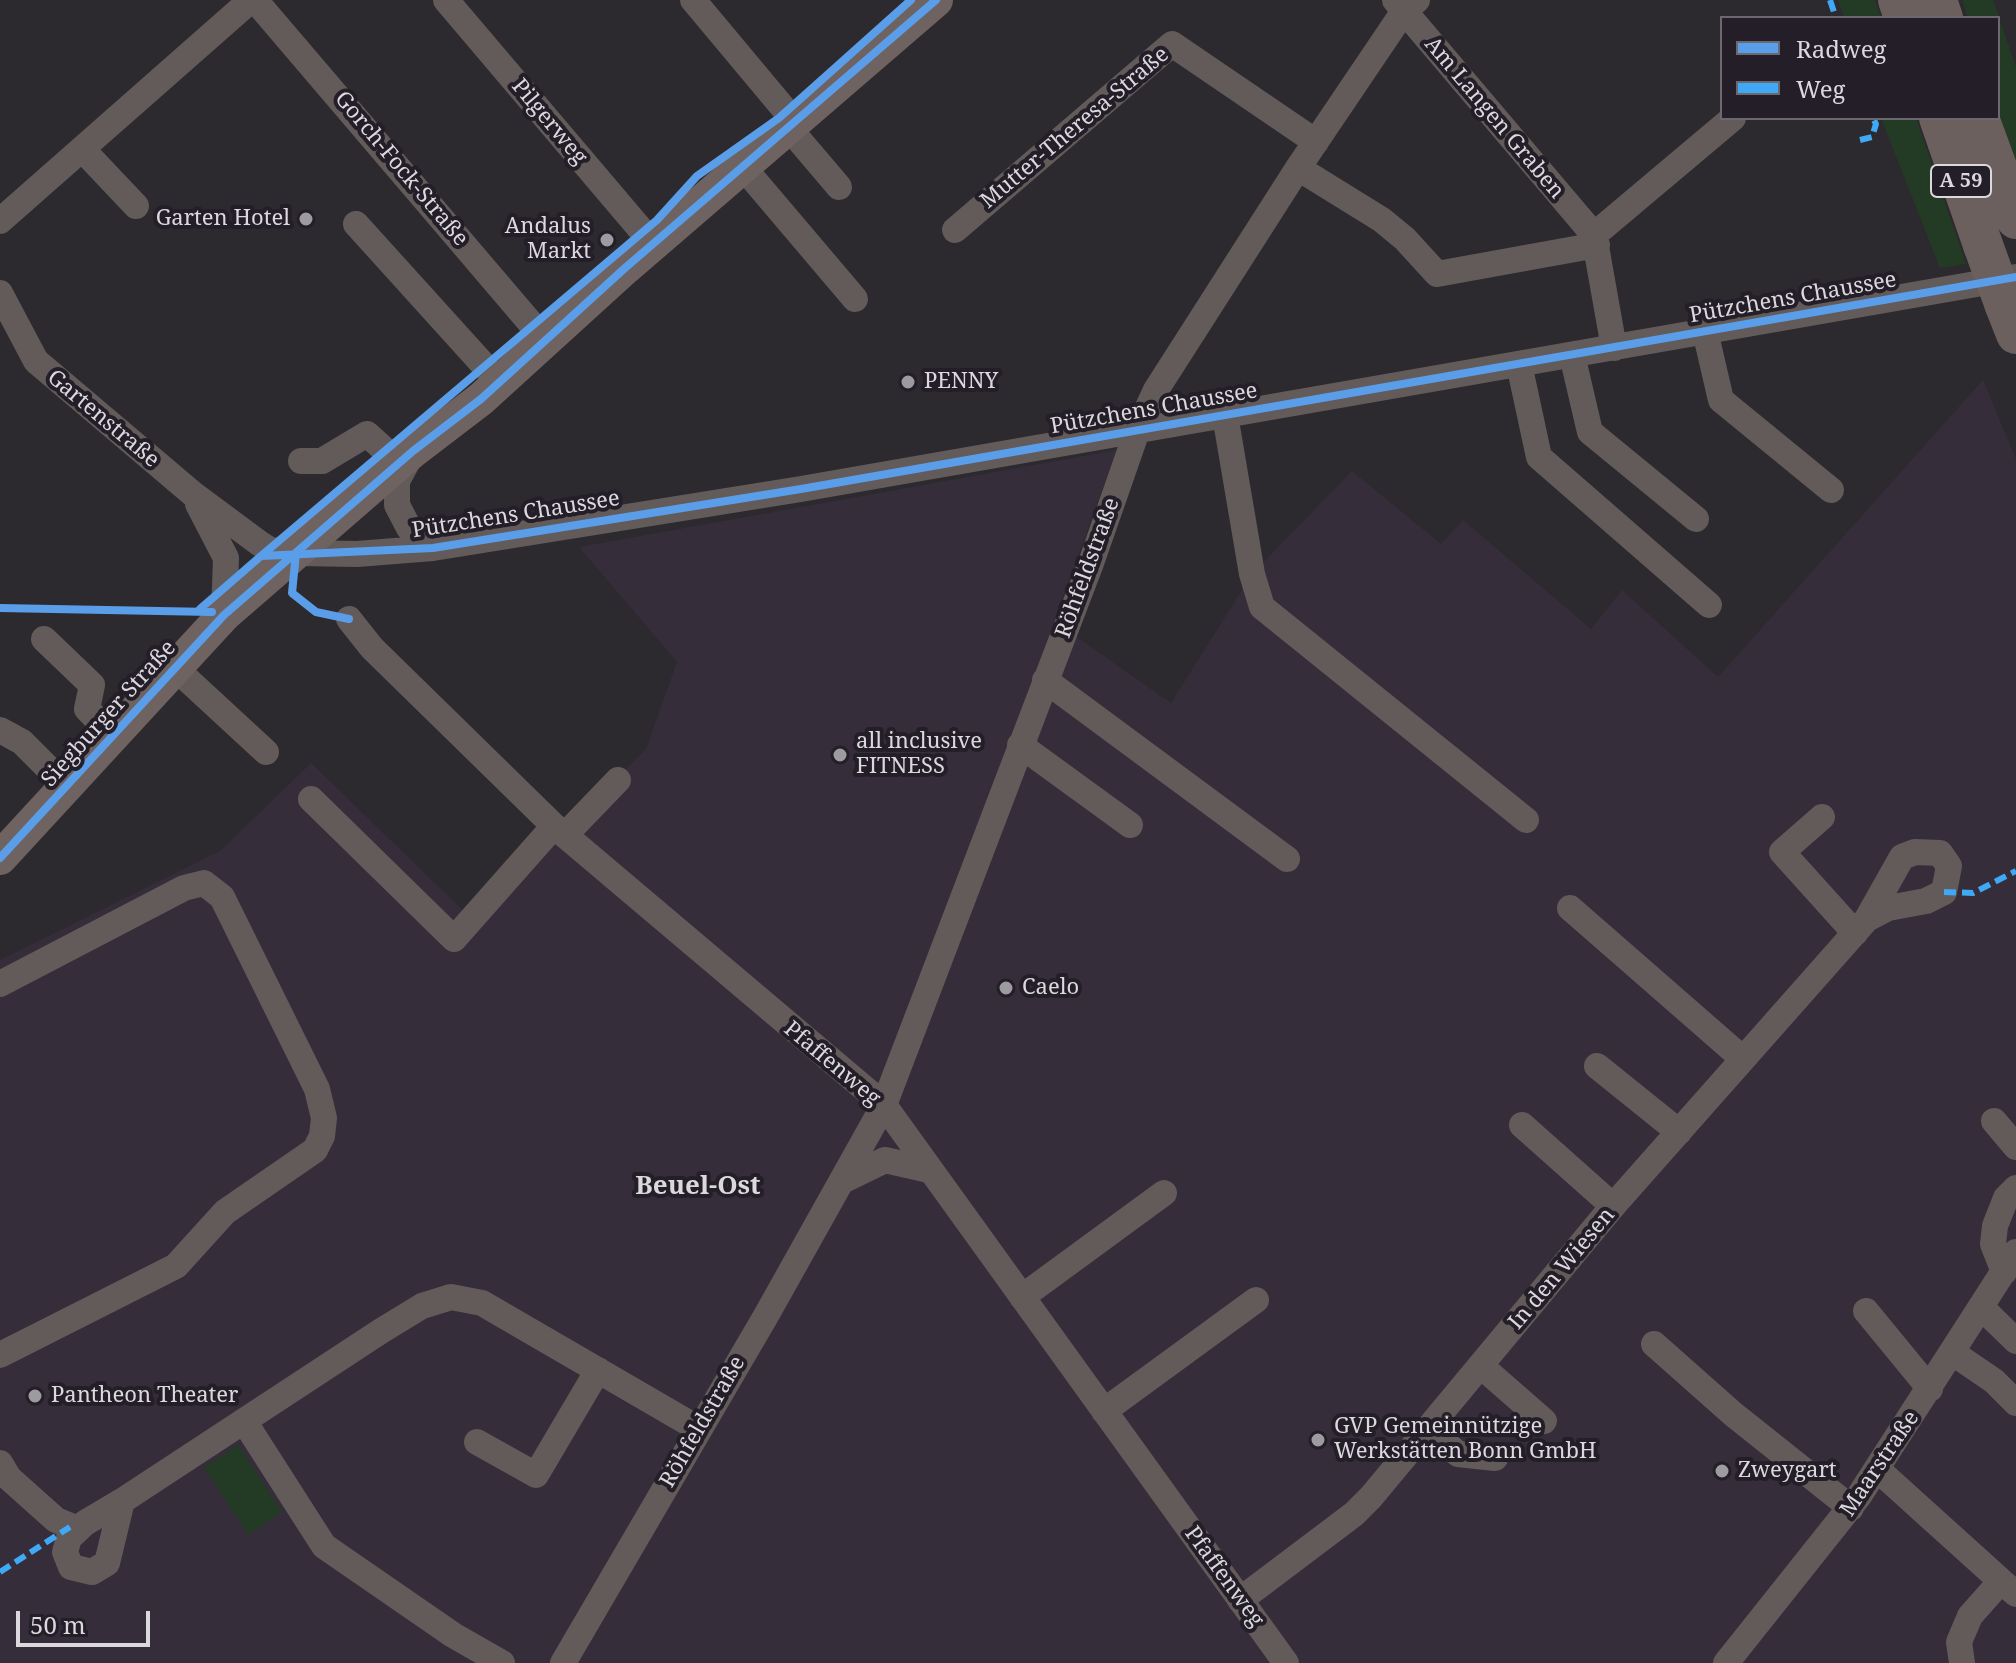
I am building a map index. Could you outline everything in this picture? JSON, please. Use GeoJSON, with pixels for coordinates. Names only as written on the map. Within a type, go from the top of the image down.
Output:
{"type":"FeatureCollection","features":[{"type":"Feature","properties":{"kind":"highway","name":"A 59"},"geometry":{"type":"LineString","coordinates":[[1940,120],[1983,245],[2012,305]]}},
{"type":"Feature","properties":{"kind":"highway","name":"A 59"},"geometry":{"type":"LineString","coordinates":[[1980,120],[2016,219]]}},
{"type":"Feature","properties":{"kind":"main road","name":"Siegburger Straße"},"geometry":{"type":"LineString","coordinates":[[0,858],[224,615],[406,457],[499,382],[653,244],[936,0]]}},
{"type":"Feature","properties":{"kind":"street","name":"Gorch-Fock-Straße"},"geometry":{"type":"LineString","coordinates":[[0,221],[253,0],[545,340]]}},
{"type":"Feature","properties":{"kind":"street","name":"Pilgerweg"},"geometry":{"type":"LineString","coordinates":[[446,0],[653,244]]}},
{"type":"Feature","properties":{"kind":"street"},"geometry":{"type":"LineString","coordinates":[[693,0],[839,187]]}},
{"type":"Feature","properties":{"kind":"street","name":"Röhfeldstraße"},"geometry":{"type":"LineString","coordinates":[[563,1663],[884,1105],[1137,431],[1177,354],[1406,4]]}},
{"type":"Feature","properties":{"kind":"street","name":"Am Langen Graben"},"geometry":{"type":"LineString","coordinates":[[1406,4],[1595,240]]}},
{"type":"Feature","properties":{"kind":"street","name":"Mutter-Theresa-Straße"},"geometry":{"type":"LineString","coordinates":[[955,230],[1172,44],[1316,142]]}},
{"type":"Feature","properties":{"kind":"street"},"geometry":{"type":"LineString","coordinates":[[1298,168],[1382,220],[1437,274],[1595,240],[1731,120]]}},
{"type":"Feature","properties":{"kind":"street"},"geometry":{"type":"LineString","coordinates":[[83,150],[136,206]]}},
{"type":"Feature","properties":{"kind":"street"},"geometry":{"type":"LineString","coordinates":[[743,167],[855,299]]}},
{"type":"Feature","properties":{"kind":"street"},"geometry":{"type":"LineString","coordinates":[[356,224],[499,382]]}},
{"type":"Feature","properties":{"kind":"street"},"geometry":{"type":"LineString","coordinates":[[1595,240],[1614,348]]}},
{"type":"Feature","properties":{"kind":"street","name":"Gartenstraße"},"geometry":{"type":"LineString","coordinates":[[0,294],[36,361],[193,494],[270,550],[296,553]]}},
{"type":"Feature","properties":{"kind":"street","name":"Pützchens Chaussee"},"geometry":{"type":"LineString","coordinates":[[296,553],[357,554],[447,545],[801,489],[1705,331],[2012,305]]}},
{"type":"Feature","properties":{"kind":"street"},"geometry":{"type":"LineString","coordinates":[[1705,331],[1721,400],[1831,490]]}},
{"type":"Feature","properties":{"kind":"street"},"geometry":{"type":"LineString","coordinates":[[1572,355],[1590,432],[1696,519]]}},
{"type":"Feature","properties":{"kind":"street"},"geometry":{"type":"LineString","coordinates":[[1519,364],[1539,457],[1709,605]]}},
{"type":"Feature","properties":{"kind":"street","name":"Pützchens Chaussee"},"geometry":{"type":"LineString","coordinates":[[1225,415],[1252,574],[1262,607],[1526,820]]}},
{"type":"Feature","properties":{"kind":"street"},"geometry":{"type":"LineString","coordinates":[[301,461],[314,463],[330,457],[367,434],[372,435],[406,457],[397,481],[397,505],[409,528],[423,538],[447,545]]}},
{"type":"Feature","properties":{"kind":"street","name":"Gartenstraße"},"geometry":{"type":"LineString","coordinates":[[193,494],[226,558],[224,615]]}},
{"type":"Feature","properties":{"kind":"street","name":"Pfaffenweg"},"geometry":{"type":"LineString","coordinates":[[349,619],[382,659],[559,831],[884,1105],[1286,1663]]}},
{"type":"Feature","properties":{"kind":"street"},"geometry":{"type":"LineString","coordinates":[[44,639],[92,685],[87,709],[113,736]]}},
{"type":"Feature","properties":{"kind":"street"},"geometry":{"type":"LineString","coordinates":[[175,668],[266,752]]}},
{"type":"Feature","properties":{"kind":"street"},"geometry":{"type":"LineString","coordinates":[[1045,680],[1287,859]]}},
{"type":"Feature","properties":{"kind":"street"},"geometry":{"type":"LineString","coordinates":[[0,730],[22,742],[67,787]]}},
{"type":"Feature","properties":{"kind":"street"},"geometry":{"type":"LineString","coordinates":[[1020,745],[1130,825]]}},
{"type":"Feature","properties":{"kind":"street"},"geometry":{"type":"LineString","coordinates":[[311,799],[454,939],[559,831],[618,780]]}},
{"type":"Feature","properties":{"kind":"street","name":"In den Wiesen"},"geometry":{"type":"LineString","coordinates":[[1240,1600],[1354,1514],[1613,1206],[1861,926],[1782,852],[1822,817]]}},
{"type":"Feature","properties":{"kind":"street"},"geometry":{"type":"LineString","coordinates":[[0,984],[184,888],[204,883],[222,897],[317,1089],[324,1118],[322,1136],[315,1150],[225,1212],[176,1266],[0,1355]]}},
{"type":"Feature","properties":{"kind":"street"},"geometry":{"type":"LineString","coordinates":[[1570,908],[1743,1059]]}},
{"type":"Feature","properties":{"kind":"street"},"geometry":{"type":"LineString","coordinates":[[1597,1066],[1679,1132]]}},
{"type":"Feature","properties":{"kind":"street"},"geometry":{"type":"LineString","coordinates":[[1994,1121],[2016,1147]]}},
{"type":"Feature","properties":{"kind":"street"},"geometry":{"type":"LineString","coordinates":[[1522,1125],[1613,1206]]}},
{"type":"Feature","properties":{"kind":"street"},"geometry":{"type":"LineString","coordinates":[[842,1181],[885,1160],[929,1170]]}},
{"type":"Feature","properties":{"kind":"street"},"geometry":{"type":"LineString","coordinates":[[2010,1262],[1993,1244],[1995,1226],[2006,1198],[2016,1188]]}},
{"type":"Feature","properties":{"kind":"street"},"geometry":{"type":"LineString","coordinates":[[1022,1297],[1164,1193]]}},
{"type":"Feature","properties":{"kind":"street","name":"Maarstraße"},"geometry":{"type":"LineString","coordinates":[[1726,1663],[1851,1508],[2010,1262]]}},
{"type":"Feature","properties":{"kind":"street"},"geometry":{"type":"LineString","coordinates":[[122,1501],[110,1556],[102,1568],[84,1573],[67,1560],[66,1545],[78,1529],[381,1331],[422,1306],[451,1297],[482,1303],[699,1429]]}},
{"type":"Feature","properties":{"kind":"street"},"geometry":{"type":"LineString","coordinates":[[1104,1411],[1256,1300]]}},
{"type":"Feature","properties":{"kind":"street"},"geometry":{"type":"LineString","coordinates":[[1982,1308],[2016,1341]]}},
{"type":"Feature","properties":{"kind":"street"},"geometry":{"type":"LineString","coordinates":[[1866,1311],[1930,1389]]}},
{"type":"Feature","properties":{"kind":"street"},"geometry":{"type":"LineString","coordinates":[[1654,1344],[1851,1508]]}},
{"type":"Feature","properties":{"kind":"street"},"geometry":{"type":"LineString","coordinates":[[1953,1353],[1994,1381],[2016,1403]]}},
{"type":"Feature","properties":{"kind":"street"},"geometry":{"type":"LineString","coordinates":[[1481,1366],[1544,1421]]}},
{"type":"Feature","properties":{"kind":"street"},"geometry":{"type":"LineString","coordinates":[[477,1442],[536,1475],[598,1370]]}},
{"type":"Feature","properties":{"kind":"street"},"geometry":{"type":"LineString","coordinates":[[244,1421],[324,1546],[453,1635],[502,1663]]}},
{"type":"Feature","properties":{"kind":"street"},"geometry":{"type":"LineString","coordinates":[[1428,1428],[1458,1454],[1495,1458]]}},
{"type":"Feature","properties":{"kind":"street"},"geometry":{"type":"LineString","coordinates":[[0,1463],[9,1478],[56,1520],[78,1529]]}},
{"type":"Feature","properties":{"kind":"street"},"geometry":{"type":"LineString","coordinates":[[1877,1469],[2008,1588],[1970,1616],[1959,1642],[1962,1663]]}},
{"type":"Feature","properties":{"kind":"shaded area"},"geometry":{"type":"Polygon","coordinates":[[[1983,380],[2016,459],[2016,1663],[0,1663],[0,960],[220,851],[311,763],[475,922],[646,749],[677,662],[579,547],[1117,450],[1054,621],[1171,703],[1252,574],[1352,471],[1441,544],[1463,520],[1591,629],[1622,590],[1718,677],[1983,380]]]}},
{"type":"Feature","properties":{"kind":"green space"},"geometry":{"type":"Polygon","coordinates":[[[1838,0],[1875,0],[1880,16],[1843,16],[1838,0]]]}},
{"type":"Feature","properties":{"kind":"green space"},"geometry":{"type":"Polygon","coordinates":[[[1962,0],[1993,0],[1998,16],[1967,16],[1962,0]]]}},
{"type":"Feature","properties":{"kind":"green space"},"geometry":{"type":"Polygon","coordinates":[[[2000,20],[2016,67],[2016,172],[2000,119],[2000,20]]]}},
{"type":"Feature","properties":{"kind":"green space"},"geometry":{"type":"Polygon","coordinates":[[[1882,120],[1917,120],[1966,264],[1940,268],[1882,120]]]}},
{"type":"Feature","properties":{"kind":"green space"},"geometry":{"type":"Polygon","coordinates":[[[238,1445],[282,1512],[248,1535],[204,1467],[238,1445]]]}},
{"type":"Feature","properties":{"kind":"marked path"},"geometry":{"type":"LineString","coordinates":[[1830,0],[1835,16]]}},
{"type":"Feature","properties":{"kind":"marked path"},"geometry":{"type":"LineString","coordinates":[[1860,140],[1872,137],[1876,124],[1874,120]]}},
{"type":"Feature","properties":{"kind":"marked path"},"geometry":{"type":"LineString","coordinates":[[1944,892],[1973,893],[2016,871]]}},
{"type":"Feature","properties":{"kind":"marked path"},"geometry":{"type":"LineString","coordinates":[[0,1572],[70,1527]]}},
{"type":"Feature","properties":{"kind":"cycle path"},"geometry":{"type":"LineString","coordinates":[[261,556],[657,220],[697,176],[779,118],[911,0]]}},
{"type":"Feature","properties":{"kind":"cycle path"},"geometry":{"type":"LineString","coordinates":[[0,858],[224,615],[413,451],[481,399],[625,268],[936,0]]}},
{"type":"Feature","properties":{"kind":"cycle path"},"geometry":{"type":"LineString","coordinates":[[200,609],[261,556],[433,548],[801,489],[2016,277]]}},
{"type":"Feature","properties":{"kind":"cycle path"},"geometry":{"type":"LineString","coordinates":[[296,553],[292,593],[316,612],[349,619]]}},
{"type":"Feature","properties":{"kind":"cycle path"},"geometry":{"type":"LineString","coordinates":[[0,608],[212,612]]}},
{"type":"Feature","properties":{"kind":"place","name":"Garten Hotel"},"geometry":{"type":"Point","coordinates":[306,219]}},
{"type":"Feature","properties":{"kind":"place","name":"Andalus Markt"},"geometry":{"type":"Point","coordinates":[607,240]}},
{"type":"Feature","properties":{"kind":"place","name":"PENNY"},"geometry":{"type":"Point","coordinates":[908,382]}},
{"type":"Feature","properties":{"kind":"place","name":"all inclusive FITNESS"},"geometry":{"type":"Point","coordinates":[840,755]}},
{"type":"Feature","properties":{"kind":"place","name":"Caelo"},"geometry":{"type":"Point","coordinates":[1006,988]}},
{"type":"Feature","properties":{"kind":"place","name":"Pantheon Theater"},"geometry":{"type":"Point","coordinates":[35,1396]}},
{"type":"Feature","properties":{"kind":"place","name":"GVP Gemeinnützige Werkstätten Bonn GmbH"},"geometry":{"type":"Point","coordinates":[1318,1440]}},
{"type":"Feature","properties":{"kind":"place","name":"Zweygart"},"geometry":{"type":"Point","coordinates":[1722,1471]}},
{"type":"Feature","properties":{"kind":"district","name":"Beuel-Ost"},"geometry":{"type":"Point","coordinates":[698,1187]}}]}
